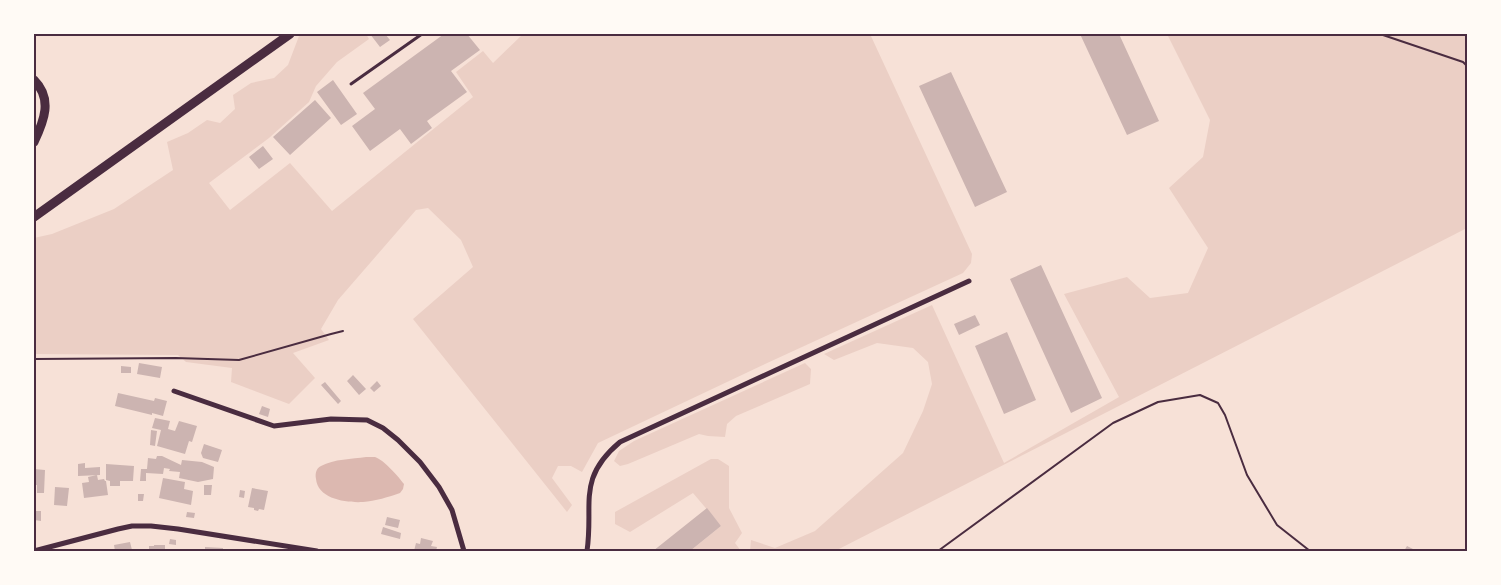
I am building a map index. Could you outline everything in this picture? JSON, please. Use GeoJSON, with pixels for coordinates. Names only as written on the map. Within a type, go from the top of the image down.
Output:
{"type":"FeatureCollection","features":[{"type":"Feature","properties":{"kind":"street"},"geometry":{"type":"LineString","coordinates":[[34,217],[290,34]]}},
{"type":"Feature","properties":{"kind":"street"},"geometry":{"type":"LineString","coordinates":[[34,80],[45,96],[45,110],[34,142]]}},
{"type":"Feature","properties":{"kind":"street"},"geometry":{"type":"LineString","coordinates":[[587,551],[590,491],[595,470],[607,453],[620,442],[969,281]]}},
{"type":"Feature","properties":{"kind":"street"},"geometry":{"type":"LineString","coordinates":[[174,391],[274,426],[331,419],[367,420],[383,428],[420,462],[439,487],[452,510],[464,551]]}},
{"type":"Feature","properties":{"kind":"street"},"geometry":{"type":"LineString","coordinates":[[34,550],[132,526],[151,526],[318,551]]}},
{"type":"Feature","properties":{"kind":"lane"},"geometry":{"type":"LineString","coordinates":[[351,84],[422,34]]}},
{"type":"Feature","properties":{"kind":"path"},"geometry":{"type":"LineString","coordinates":[[1380,34],[1463,62],[1467,66]]}},
{"type":"Feature","properties":{"kind":"path"},"geometry":{"type":"LineString","coordinates":[[34,359],[176,358],[239,360],[343,331]]}},
{"type":"Feature","properties":{"kind":"path"},"geometry":{"type":"LineString","coordinates":[[938,551],[1113,423],[1158,402],[1200,395],[1218,403],[1225,415],[1247,475],[1277,525],[1310,551]]}},
{"type":"Feature","properties":{"kind":"shaded area"},"geometry":{"type":"Polygon","coordinates":[[[303,34],[366,34],[369,39],[337,62],[316,86],[309,102],[269,138],[209,183],[230,210],[290,163],[332,211],[473,97],[456,72],[483,51],[493,63],[523,34],[870,34],[972,254],[971,263],[963,273],[598,443],[582,472],[571,466],[558,466],[552,478],[572,505],[567,512],[413,319],[473,267],[461,240],[428,208],[416,210],[338,300],[321,329],[329,340],[293,353],[315,378],[289,404],[231,382],[232,368],[186,362],[178,355],[34,354],[34,238],[52,234],[114,209],[173,170],[167,142],[188,133],[207,120],[220,123],[235,109],[233,95],[251,83],[274,78],[288,65],[299,36],[303,34]]]}},
{"type":"Feature","properties":{"kind":"shaded area"},"geometry":{"type":"Polygon","coordinates":[[[1167,34],[1467,34],[1467,228],[835,551],[750,551],[751,540],[775,548],[815,531],[903,453],[923,411],[932,384],[928,362],[913,348],[877,343],[834,360],[824,354],[932,305],[1004,463],[1119,397],[1064,294],[1127,277],[1150,298],[1188,293],[1208,248],[1169,188],[1203,157],[1210,120],[1167,34]]]}},
{"type":"Feature","properties":{"kind":"shaded area"},"geometry":{"type":"Polygon","coordinates":[[[805,363],[811,369],[810,384],[736,416],[727,424],[725,437],[699,434],[628,464],[620,466],[614,461],[619,451],[634,441],[805,363]]]}},
{"type":"Feature","properties":{"kind":"shaded area"},"geometry":{"type":"Polygon","coordinates":[[[366,457],[379,459],[395,473],[404,484],[400,493],[372,501],[349,502],[327,495],[318,486],[316,475],[319,467],[337,461],[366,457]]]}},
{"type":"Feature","properties":{"kind":"shaded area"},"geometry":{"type":"Polygon","coordinates":[[[711,459],[718,459],[729,466],[729,508],[742,533],[735,543],[741,551],[690,551],[721,526],[693,493],[630,532],[615,524],[615,512],[711,459]]]}},
{"type":"Feature","properties":{"kind":"building"},"geometry":{"type":"Polygon","coordinates":[[[370,34],[385,34],[390,40],[380,47],[370,34]]]}},
{"type":"Feature","properties":{"kind":"building"},"geometry":{"type":"Polygon","coordinates":[[[444,34],[467,34],[480,50],[451,71],[467,92],[427,121],[432,128],[411,144],[400,129],[370,151],[352,126],[375,109],[363,93],[444,34]]]}},
{"type":"Feature","properties":{"kind":"building"},"geometry":{"type":"Polygon","coordinates":[[[1080,34],[1119,34],[1159,121],[1127,135],[1080,34]]]}},
{"type":"Feature","properties":{"kind":"building"},"geometry":{"type":"Polygon","coordinates":[[[951,72],[1007,192],[975,207],[919,86],[951,72]]]}},
{"type":"Feature","properties":{"kind":"building"},"geometry":{"type":"Polygon","coordinates":[[[333,80],[357,114],[341,125],[317,92],[333,80]]]}},
{"type":"Feature","properties":{"kind":"building"},"geometry":{"type":"Polygon","coordinates":[[[315,100],[331,118],[290,155],[273,137],[315,100]]]}},
{"type":"Feature","properties":{"kind":"building"},"geometry":{"type":"Polygon","coordinates":[[[263,146],[273,159],[259,169],[249,157],[263,146]]]}},
{"type":"Feature","properties":{"kind":"building"},"geometry":{"type":"Polygon","coordinates":[[[1041,265],[1102,398],[1071,413],[1010,279],[1041,265]]]}},
{"type":"Feature","properties":{"kind":"building"},"geometry":{"type":"Polygon","coordinates":[[[975,315],[980,325],[959,335],[954,324],[975,315]]]}},
{"type":"Feature","properties":{"kind":"building"},"geometry":{"type":"Polygon","coordinates":[[[1007,332],[1036,400],[1004,414],[975,346],[1007,332]]]}},
{"type":"Feature","properties":{"kind":"building"},"geometry":{"type":"Polygon","coordinates":[[[139,363],[162,367],[160,378],[137,374],[139,363]]]}},
{"type":"Feature","properties":{"kind":"building"},"geometry":{"type":"Polygon","coordinates":[[[121,366],[131,367],[131,373],[121,373],[121,366]]]}},
{"type":"Feature","properties":{"kind":"building"},"geometry":{"type":"Polygon","coordinates":[[[353,375],[366,389],[359,395],[347,381],[353,375]]]}},
{"type":"Feature","properties":{"kind":"building"},"geometry":{"type":"Polygon","coordinates":[[[377,381],[381,386],[374,392],[370,388],[377,381]]]}},
{"type":"Feature","properties":{"kind":"building"},"geometry":{"type":"Polygon","coordinates":[[[325,382],[341,401],[338,404],[321,385],[325,382]]]}},
{"type":"Feature","properties":{"kind":"building"},"geometry":{"type":"Polygon","coordinates":[[[118,393],[154,401],[155,398],[167,401],[163,416],[115,406],[118,393]]]}},
{"type":"Feature","properties":{"kind":"building"},"geometry":{"type":"Polygon","coordinates":[[[262,406],[270,409],[268,417],[259,414],[262,406]]]}},
{"type":"Feature","properties":{"kind":"building"},"geometry":{"type":"Polygon","coordinates":[[[155,418],[170,421],[168,429],[175,431],[179,421],[197,426],[192,442],[189,441],[185,454],[157,446],[161,430],[152,428],[155,418]]]}},
{"type":"Feature","properties":{"kind":"building"},"geometry":{"type":"Polygon","coordinates":[[[151,430],[157,431],[155,446],[150,445],[151,430]]]}},
{"type":"Feature","properties":{"kind":"building"},"geometry":{"type":"Polygon","coordinates":[[[204,444],[222,450],[218,462],[203,458],[201,453],[204,444]]]}},
{"type":"Feature","properties":{"kind":"building"},"geometry":{"type":"Polygon","coordinates":[[[157,456],[162,456],[181,465],[182,460],[202,462],[214,467],[213,479],[198,482],[179,478],[180,472],[169,471],[170,469],[164,468],[163,474],[146,473],[146,481],[140,481],[141,469],[147,469],[148,458],[156,459],[157,456]]]}},
{"type":"Feature","properties":{"kind":"building"},"geometry":{"type":"Polygon","coordinates":[[[85,463],[85,468],[100,467],[100,475],[78,476],[78,464],[85,463]]]}},
{"type":"Feature","properties":{"kind":"building"},"geometry":{"type":"Polygon","coordinates":[[[106,464],[134,466],[133,481],[120,481],[120,486],[110,486],[110,481],[106,480],[106,464]]]}},
{"type":"Feature","properties":{"kind":"building"},"geometry":{"type":"Polygon","coordinates":[[[34,469],[45,470],[44,493],[37,493],[37,485],[34,485],[34,469]]]}},
{"type":"Feature","properties":{"kind":"building"},"geometry":{"type":"Polygon","coordinates":[[[97,475],[98,480],[104,479],[106,481],[108,495],[84,498],[82,483],[89,482],[88,477],[97,475]]]}},
{"type":"Feature","properties":{"kind":"building"},"geometry":{"type":"Polygon","coordinates":[[[163,478],[185,482],[184,489],[193,491],[191,505],[159,498],[163,478]]]}},
{"type":"Feature","properties":{"kind":"building"},"geometry":{"type":"Polygon","coordinates":[[[204,485],[212,485],[211,495],[204,495],[204,485]]]}},
{"type":"Feature","properties":{"kind":"building"},"geometry":{"type":"Polygon","coordinates":[[[55,487],[69,488],[67,506],[54,505],[55,487]]]}},
{"type":"Feature","properties":{"kind":"building"},"geometry":{"type":"Polygon","coordinates":[[[252,488],[268,491],[264,510],[259,509],[258,511],[248,507],[252,488]]]}},
{"type":"Feature","properties":{"kind":"building"},"geometry":{"type":"Polygon","coordinates":[[[240,490],[245,491],[244,498],[239,497],[240,490]]]}},
{"type":"Feature","properties":{"kind":"building"},"geometry":{"type":"Polygon","coordinates":[[[138,494],[144,494],[143,501],[138,501],[138,494]]]}},
{"type":"Feature","properties":{"kind":"building"},"geometry":{"type":"Polygon","coordinates":[[[707,508],[721,526],[690,551],[653,551],[707,508]]]}},
{"type":"Feature","properties":{"kind":"building"},"geometry":{"type":"Polygon","coordinates":[[[34,511],[41,511],[41,521],[34,520],[34,511]]]}},
{"type":"Feature","properties":{"kind":"building"},"geometry":{"type":"Polygon","coordinates":[[[187,512],[195,513],[194,518],[186,517],[187,512]]]}},
{"type":"Feature","properties":{"kind":"building"},"geometry":{"type":"Polygon","coordinates":[[[387,517],[400,520],[398,528],[385,525],[387,517]]]}},
{"type":"Feature","properties":{"kind":"building"},"geometry":{"type":"Polygon","coordinates":[[[383,527],[401,533],[400,539],[381,534],[383,527]]]}},
{"type":"Feature","properties":{"kind":"building"},"geometry":{"type":"Polygon","coordinates":[[[421,538],[433,541],[431,546],[437,547],[436,551],[414,551],[416,543],[420,544],[421,538]]]}},
{"type":"Feature","properties":{"kind":"building"},"geometry":{"type":"Polygon","coordinates":[[[170,539],[176,540],[176,545],[169,544],[170,539]]]}},
{"type":"Feature","properties":{"kind":"building"},"geometry":{"type":"Polygon","coordinates":[[[130,542],[132,550],[135,549],[136,551],[115,551],[114,545],[130,542]]]}},
{"type":"Feature","properties":{"kind":"building"},"geometry":{"type":"Polygon","coordinates":[[[165,545],[165,551],[149,551],[149,546],[165,545]]]}},
{"type":"Feature","properties":{"kind":"building"},"geometry":{"type":"Polygon","coordinates":[[[1407,546],[1417,551],[1404,551],[1407,546]]]}},
{"type":"Feature","properties":{"kind":"building"},"geometry":{"type":"Polygon","coordinates":[[[205,547],[223,548],[223,551],[205,551],[205,547]]]}}]}
